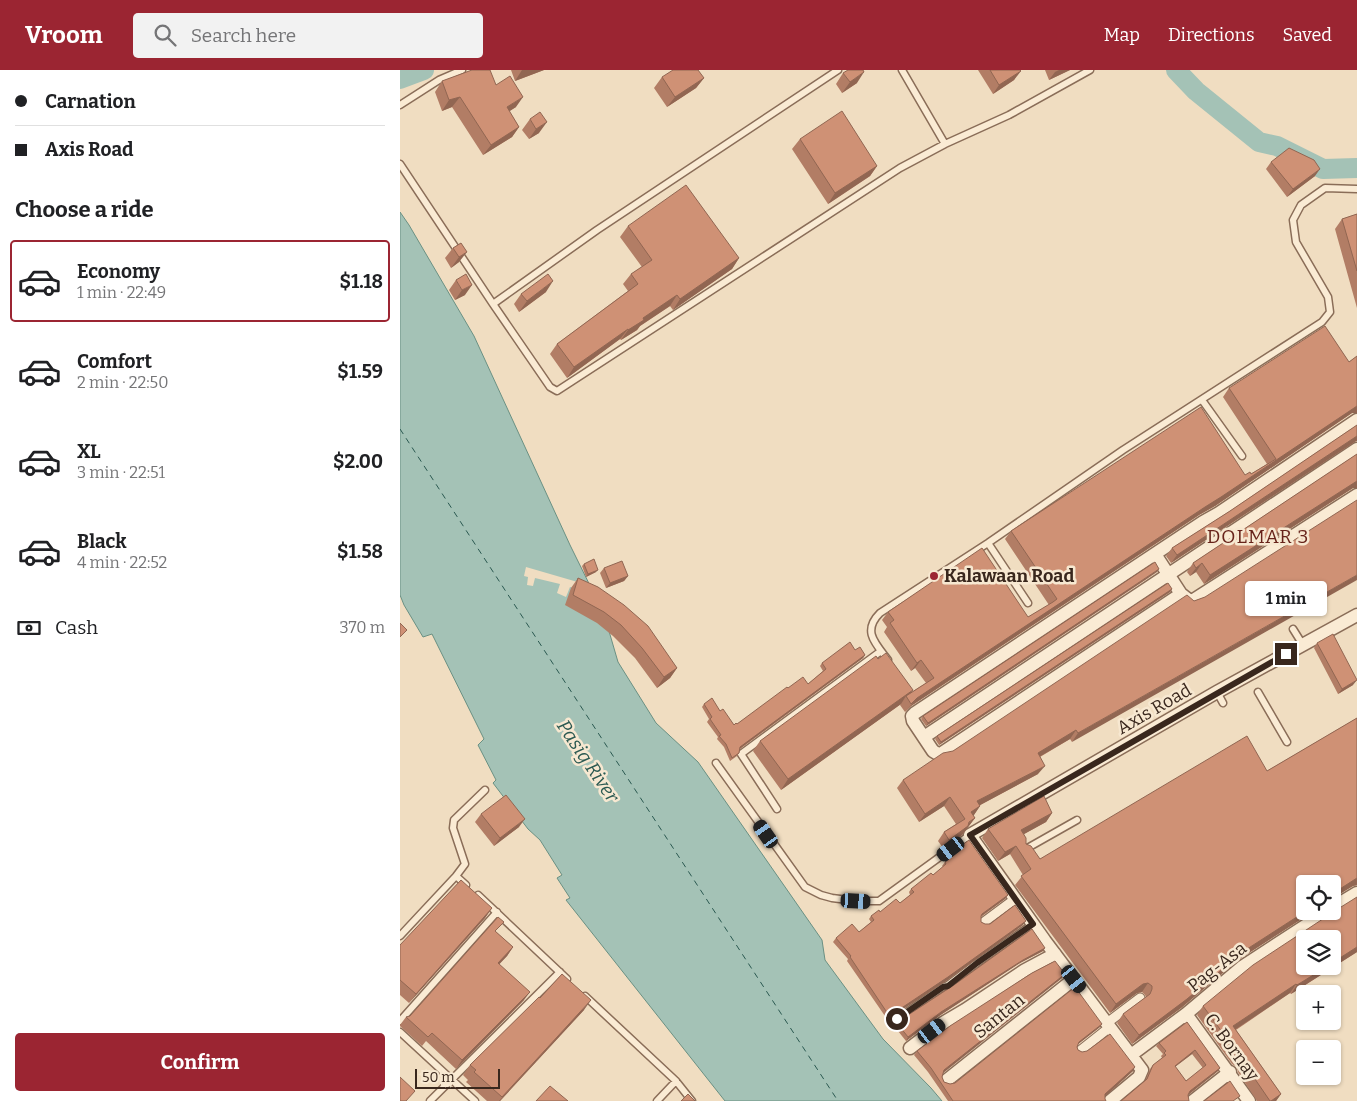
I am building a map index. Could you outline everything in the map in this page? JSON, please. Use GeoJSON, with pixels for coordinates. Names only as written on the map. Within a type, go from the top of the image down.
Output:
{"type":"FeatureCollection","features":[{"type":"Feature","properties":{"kind":"street"},"geometry":{"type":"LineString","coordinates":[[1182,594],[942,753],[938,754],[933,751],[913,721],[912,716],[915,713],[1227,508],[1357,420]]}},
{"type":"Feature","properties":{"kind":"street"},"geometry":{"type":"LineString","coordinates":[[924,737],[1357,450]]}},
{"type":"Feature","properties":{"kind":"street"},"geometry":{"type":"LineString","coordinates":[[1155,554],[1185,599],[1190,601],[1357,495]]}},
{"type":"Feature","properties":{"kind":"street","name":"Axis Road"},"geometry":{"type":"LineString","coordinates":[[970,835],[1220,698],[1303,645],[1357,615]]}},
{"type":"Feature","properties":{"kind":"street"},"geometry":{"type":"LineString","coordinates":[[970,835],[1033,924],[1142,1070],[1142,1074],[1110,1101]]}},
{"type":"Feature","properties":{"kind":"street"},"geometry":{"type":"LineString","coordinates":[[1341,903],[1357,893]]}},
{"type":"Feature","properties":{"kind":"street"},"geometry":{"type":"LineString","coordinates":[[984,922],[1015,899]]}},
{"type":"Feature","properties":{"kind":"street","name":"Pag-Asa"},"geometry":{"type":"LineString","coordinates":[[1131,1055],[1186,1014],[1242,967],[1314,920]]}},
{"type":"Feature","properties":{"kind":"street"},"geometry":{"type":"LineString","coordinates":[[910,1048],[943,1023],[966,1010],[1025,970],[1055,954]]}},
{"type":"Feature","properties":{"kind":"street","name":"Santan"},"geometry":{"type":"LineString","coordinates":[[947,1080],[1074,979]]}},
{"type":"Feature","properties":{"kind":"street"},"geometry":{"type":"LineString","coordinates":[[1081,1050],[1140,998]]}},
{"type":"Feature","properties":{"kind":"street","name":"C. Bornay"},"geometry":{"type":"LineString","coordinates":[[1186,1014],[1250,1101]]}},
{"type":"Feature","properties":{"kind":"street"},"geometry":{"type":"LineString","coordinates":[[1193,1101],[1230,1072]]}},
{"type":"Feature","properties":{"kind":"lane"},"geometry":{"type":"LineString","coordinates":[[400,105],[439,80],[462,70]]}},
{"type":"Feature","properties":{"kind":"lane"},"geometry":{"type":"LineString","coordinates":[[492,304],[596,230],[838,70]]}},
{"type":"Feature","properties":{"kind":"lane"},"geometry":{"type":"LineString","coordinates":[[902,70],[945,144]]}},
{"type":"Feature","properties":{"kind":"lane"},"geometry":{"type":"LineString","coordinates":[[400,164],[492,304],[550,387],[557,391],[900,168],[945,144],[1009,115],[1090,70]]}},
{"type":"Feature","properties":{"kind":"lane"},"geometry":{"type":"LineString","coordinates":[[892,666],[871,636],[871,625],[880,613],[988,543],[1124,450],[1322,322],[1330,312],[1328,297],[1296,242],[1293,220],[1301,205],[1325,188],[1357,189]]}},
{"type":"Feature","properties":{"kind":"lane"},"geometry":{"type":"LineString","coordinates":[[1202,400],[1242,456]]}},
{"type":"Feature","properties":{"kind":"lane"},"geometry":{"type":"LineString","coordinates":[[988,543],[1028,603]]}},
{"type":"Feature","properties":{"kind":"lane"},"geometry":{"type":"LineString","coordinates":[[1293,629],[1303,645]]}},
{"type":"Feature","properties":{"kind":"lane"},"geometry":{"type":"LineString","coordinates":[[777,809],[741,754],[881,651]]}},
{"type":"Feature","properties":{"kind":"lane"},"geometry":{"type":"LineString","coordinates":[[1258,692],[1287,742]]}},
{"type":"Feature","properties":{"kind":"lane"},"geometry":{"type":"LineString","coordinates":[[716,763],[805,887],[821,895],[856,901],[880,901],[970,835]]}},
{"type":"Feature","properties":{"kind":"lane"},"geometry":{"type":"LineString","coordinates":[[400,936],[465,864],[453,828],[454,820],[485,790]]}},
{"type":"Feature","properties":{"kind":"lane"},"geometry":{"type":"LineString","coordinates":[[1024,850],[1077,820]]}},
{"type":"Feature","properties":{"kind":"lane"},"geometry":{"type":"LineString","coordinates":[[456,876],[575,986]]}},
{"type":"Feature","properties":{"kind":"lane"},"geometry":{"type":"LineString","coordinates":[[400,1021],[497,912]]}},
{"type":"Feature","properties":{"kind":"lane"},"geometry":{"type":"LineString","coordinates":[[897,1019],[943,987],[948,986],[1033,924]]}},
{"type":"Feature","properties":{"kind":"lane"},"geometry":{"type":"LineString","coordinates":[[430,1101],[560,972]]}},
{"type":"Feature","properties":{"kind":"lane"},"geometry":{"type":"LineString","coordinates":[[582,993],[676,1081],[692,1101]]}},
{"type":"Feature","properties":{"kind":"lane"},"geometry":{"type":"LineString","coordinates":[[400,1032],[475,1101]]}},
{"type":"Feature","properties":{"kind":"lane"},"geometry":{"type":"LineString","coordinates":[[657,1101],[676,1081]]}},
{"type":"Feature","properties":{"kind":"water","name":"Pasig River"},"geometry":{"type":"Polygon","coordinates":[[[400,212],[474,336],[570,545],[604,614],[618,662],[656,723],[698,762],[822,940],[825,960],[883,1039],[942,1101],[725,1101],[566,900],[570,898],[557,878],[562,875],[540,840],[528,829],[493,783],[496,780],[478,745],[484,739],[432,634],[423,637],[400,595],[400,212]]]}},
{"type":"Feature","properties":{"kind":"pier"},"geometry":{"type":"Polygon","coordinates":[[[526,567],[581,583],[585,591],[570,587],[566,597],[557,593],[560,584],[535,578],[533,586],[527,585],[528,577],[524,576],[526,567]]]}},
{"type":"Feature","properties":{"kind":"building"},"geometry":{"type":"Polygon","coordinates":[[[472,70],[490,70],[496,85],[510,76],[523,97],[507,107],[519,127],[491,145],[460,97],[449,100],[442,81],[472,70]]]}},
{"type":"Feature","properties":{"kind":"building"},"geometry":{"type":"Polygon","coordinates":[[[673,70],[698,70],[704,78],[675,97],[662,77],[673,70]]]}},
{"type":"Feature","properties":{"kind":"building"},"geometry":{"type":"Polygon","coordinates":[[[848,70],[863,70],[864,72],[850,82],[843,73],[848,70]]]}},
{"type":"Feature","properties":{"kind":"building"},"geometry":{"type":"Polygon","coordinates":[[[990,70],[1020,70],[1021,71],[999,85],[990,70]]]}},
{"type":"Feature","properties":{"kind":"building"},"geometry":{"type":"Polygon","coordinates":[[[842,111],[877,166],[835,193],[800,139],[842,111]]]}},
{"type":"Feature","properties":{"kind":"building"},"geometry":{"type":"Polygon","coordinates":[[[540,112],[547,122],[536,129],[530,119],[540,112]]]}},
{"type":"Feature","properties":{"kind":"building"},"geometry":{"type":"Polygon","coordinates":[[[1289,148],[1314,160],[1320,169],[1293,189],[1271,162],[1289,148]]]}},
{"type":"Feature","properties":{"kind":"building"},"geometry":{"type":"Polygon","coordinates":[[[686,185],[739,258],[680,299],[677,295],[643,318],[644,320],[574,367],[557,344],[638,284],[631,274],[652,260],[628,226],[686,185]]]}},
{"type":"Feature","properties":{"kind":"building"},"geometry":{"type":"Polygon","coordinates":[[[1357,214],[1357,271],[1342,219],[1357,214]]]}},
{"type":"Feature","properties":{"kind":"building"},"geometry":{"type":"Polygon","coordinates":[[[461,243],[467,252],[459,257],[453,248],[461,243]]]}},
{"type":"Feature","properties":{"kind":"building"},"geometry":{"type":"Polygon","coordinates":[[[466,274],[472,285],[462,290],[456,280],[466,274]]]}},
{"type":"Feature","properties":{"kind":"building"},"geometry":{"type":"Polygon","coordinates":[[[548,274],[553,281],[527,301],[521,294],[548,274]]]}},
{"type":"Feature","properties":{"kind":"building"},"geometry":{"type":"Polygon","coordinates":[[[1325,326],[1349,362],[1357,356],[1357,406],[917,698],[911,704],[906,696],[934,678],[921,660],[917,663],[890,623],[894,620],[888,612],[982,548],[1028,617],[1053,602],[1057,599],[1011,531],[1201,407],[1245,475],[1250,472],[1251,474],[1276,459],[1229,388],[1325,326]]]}},
{"type":"Feature","properties":{"kind":"building"},"geometry":{"type":"Polygon","coordinates":[[[1357,425],[1357,436],[1177,555],[1172,548],[1230,511],[1357,425]]]}},
{"type":"Feature","properties":{"kind":"building"},"geometry":{"type":"Polygon","coordinates":[[[1357,454],[1357,481],[1210,575],[1202,563],[1196,568],[1193,563],[1357,454]]]}},
{"type":"Feature","properties":{"kind":"building"},"geometry":{"type":"Polygon","coordinates":[[[1357,500],[1357,575],[1078,733],[1076,730],[1038,753],[1045,766],[977,801],[980,806],[971,812],[975,818],[969,822],[968,826],[949,840],[944,832],[965,819],[950,797],[925,814],[903,780],[943,753],[953,751],[1187,595],[1194,601],[1205,597],[1357,500]]]}},
{"type":"Feature","properties":{"kind":"building"},"geometry":{"type":"Polygon","coordinates":[[[594,559],[598,570],[588,574],[584,564],[594,559]]]}},
{"type":"Feature","properties":{"kind":"building"},"geometry":{"type":"Polygon","coordinates":[[[622,561],[628,576],[610,583],[604,568],[622,561]]]}},
{"type":"Feature","properties":{"kind":"building"},"geometry":{"type":"Polygon","coordinates":[[[1155,562],[1159,569],[928,723],[923,716],[1155,562]]]}},
{"type":"Feature","properties":{"kind":"building"},"geometry":{"type":"Polygon","coordinates":[[[578,578],[598,587],[624,605],[648,626],[677,668],[664,677],[642,648],[621,625],[604,612],[573,595],[578,578]]]}},
{"type":"Feature","properties":{"kind":"building"},"geometry":{"type":"Polygon","coordinates":[[[1168,583],[1172,589],[941,742],[937,736],[1168,583]]]}},
{"type":"Feature","properties":{"kind":"building"},"geometry":{"type":"Polygon","coordinates":[[[400,623],[407,630],[400,637],[400,623]]]}},
{"type":"Feature","properties":{"kind":"building"},"geometry":{"type":"Polygon","coordinates":[[[1333,634],[1357,680],[1342,689],[1317,643],[1333,634]]]}},
{"type":"Feature","properties":{"kind":"building"},"geometry":{"type":"Polygon","coordinates":[[[850,642],[855,650],[860,647],[865,655],[740,747],[739,753],[732,758],[726,744],[719,736],[721,735],[710,719],[712,717],[704,704],[712,698],[720,711],[723,709],[734,725],[737,724],[803,677],[808,684],[826,669],[822,663],[850,642]]]}},
{"type":"Feature","properties":{"kind":"building"},"geometry":{"type":"Polygon","coordinates":[[[886,653],[913,690],[788,779],[760,741],[876,656],[878,659],[886,653]]]}},
{"type":"Feature","properties":{"kind":"building"},"geometry":{"type":"Polygon","coordinates":[[[1357,718],[1357,878],[1341,888],[1341,875],[1296,875],[1296,917],[1244,951],[1187,999],[1139,1035],[1123,1014],[1150,994],[1152,986],[1148,983],[1143,984],[1116,1004],[1021,876],[1031,869],[1016,846],[1005,852],[988,829],[1044,796],[1052,813],[1021,830],[1026,838],[1026,844],[1031,846],[1040,859],[1247,736],[1267,771],[1357,718]]]}},
{"type":"Feature","properties":{"kind":"building"},"geometry":{"type":"Polygon","coordinates":[[[506,795],[525,819],[500,838],[481,814],[506,795]]]}},
{"type":"Feature","properties":{"kind":"building"},"geometry":{"type":"Polygon","coordinates":[[[969,840],[1008,895],[982,914],[981,922],[990,924],[1015,905],[1026,921],[897,1011],[896,1019],[902,1019],[954,985],[1032,929],[1045,948],[941,1012],[908,1037],[900,1027],[898,1029],[851,956],[836,938],[852,924],[859,932],[874,920],[871,916],[879,910],[880,912],[896,899],[900,903],[914,892],[911,889],[931,873],[933,875],[953,856],[951,853],[969,840]]]}},
{"type":"Feature","properties":{"kind":"building"},"geometry":{"type":"Polygon","coordinates":[[[461,880],[492,908],[416,994],[400,980],[400,945],[461,880]]]}},
{"type":"Feature","properties":{"kind":"building"},"geometry":{"type":"Polygon","coordinates":[[[1357,897],[1357,947],[1341,957],[1341,930],[1306,930],[1321,920],[1341,920],[1341,907],[1357,897]]]}},
{"type":"Feature","properties":{"kind":"building"},"geometry":{"type":"Polygon","coordinates":[[[498,917],[504,922],[495,931],[513,947],[498,963],[530,992],[462,1060],[432,1033],[428,1037],[406,1017],[410,1016],[498,917]]]}},
{"type":"Feature","properties":{"kind":"building"},"geometry":{"type":"Polygon","coordinates":[[[1296,937],[1296,975],[1313,975],[1296,984],[1233,1026],[1281,1094],[1271,1101],[1244,1063],[1243,1058],[1203,1006],[1253,965],[1296,937]]]}},
{"type":"Feature","properties":{"kind":"building"},"geometry":{"type":"Polygon","coordinates":[[[1055,961],[1065,974],[944,1070],[942,1077],[944,1082],[955,1083],[1075,987],[1102,1024],[1079,1042],[1078,1050],[1082,1052],[1087,1051],[1110,1034],[1135,1067],[1105,1094],[1106,1101],[953,1101],[917,1051],[950,1026],[1032,973],[1055,961]]]}},
{"type":"Feature","properties":{"kind":"building"},"geometry":{"type":"Polygon","coordinates":[[[562,974],[591,1000],[502,1097],[474,1072],[476,1070],[470,1065],[540,998],[562,974]]]}},
{"type":"Feature","properties":{"kind":"building"},"geometry":{"type":"Polygon","coordinates":[[[1187,1022],[1220,1068],[1190,1091],[1188,1095],[1189,1101],[1121,1101],[1147,1079],[1153,1065],[1166,1055],[1164,1053],[1166,1051],[1159,1043],[1187,1022]],[[1195,1050],[1175,1066],[1186,1081],[1206,1065],[1195,1050]]]}},
{"type":"Feature","properties":{"kind":"building"},"geometry":{"type":"Polygon","coordinates":[[[400,1077],[415,1091],[406,1101],[400,1101],[400,1077]]]}},
{"type":"Feature","properties":{"kind":"building"},"geometry":{"type":"Polygon","coordinates":[[[1230,1081],[1240,1096],[1233,1101],[1204,1101],[1230,1081]]]}},
{"type":"Feature","properties":{"kind":"building"},"geometry":{"type":"Polygon","coordinates":[[[550,1086],[568,1101],[536,1101],[550,1086]]]}},
{"type":"Feature","properties":{"kind":"building"},"geometry":{"type":"Polygon","coordinates":[[[688,1094],[695,1101],[681,1101],[688,1094]]]}},
{"type":"Feature","properties":{"kind":"waterway"},"geometry":{"type":"LineString","coordinates":[[400,79],[424,70]]}},
{"type":"Feature","properties":{"kind":"waterway"},"geometry":{"type":"LineString","coordinates":[[1176,70],[1196,91],[1259,142],[1277,146],[1323,169],[1357,168]]}},
{"type":"Feature","properties":{"kind":"ferry route"},"geometry":{"type":"LineString","coordinates":[[400,429],[838,1101]]}},
{"type":"Feature","properties":{"kind":"place","name":"Kalawaan Road"},"geometry":{"type":"Point","coordinates":[934,576]}},
{"type":"Feature","properties":{"kind":"district","name":"DOLMAR 3"},"geometry":{"type":"Point","coordinates":[1258,536]}},
{"type":"Feature","properties":{"kind":"route"},"geometry":{"type":"LineString","coordinates":[[897,1019],[943,987],[948,986],[1033,924],[970,835],[1286,654]]}}]}
